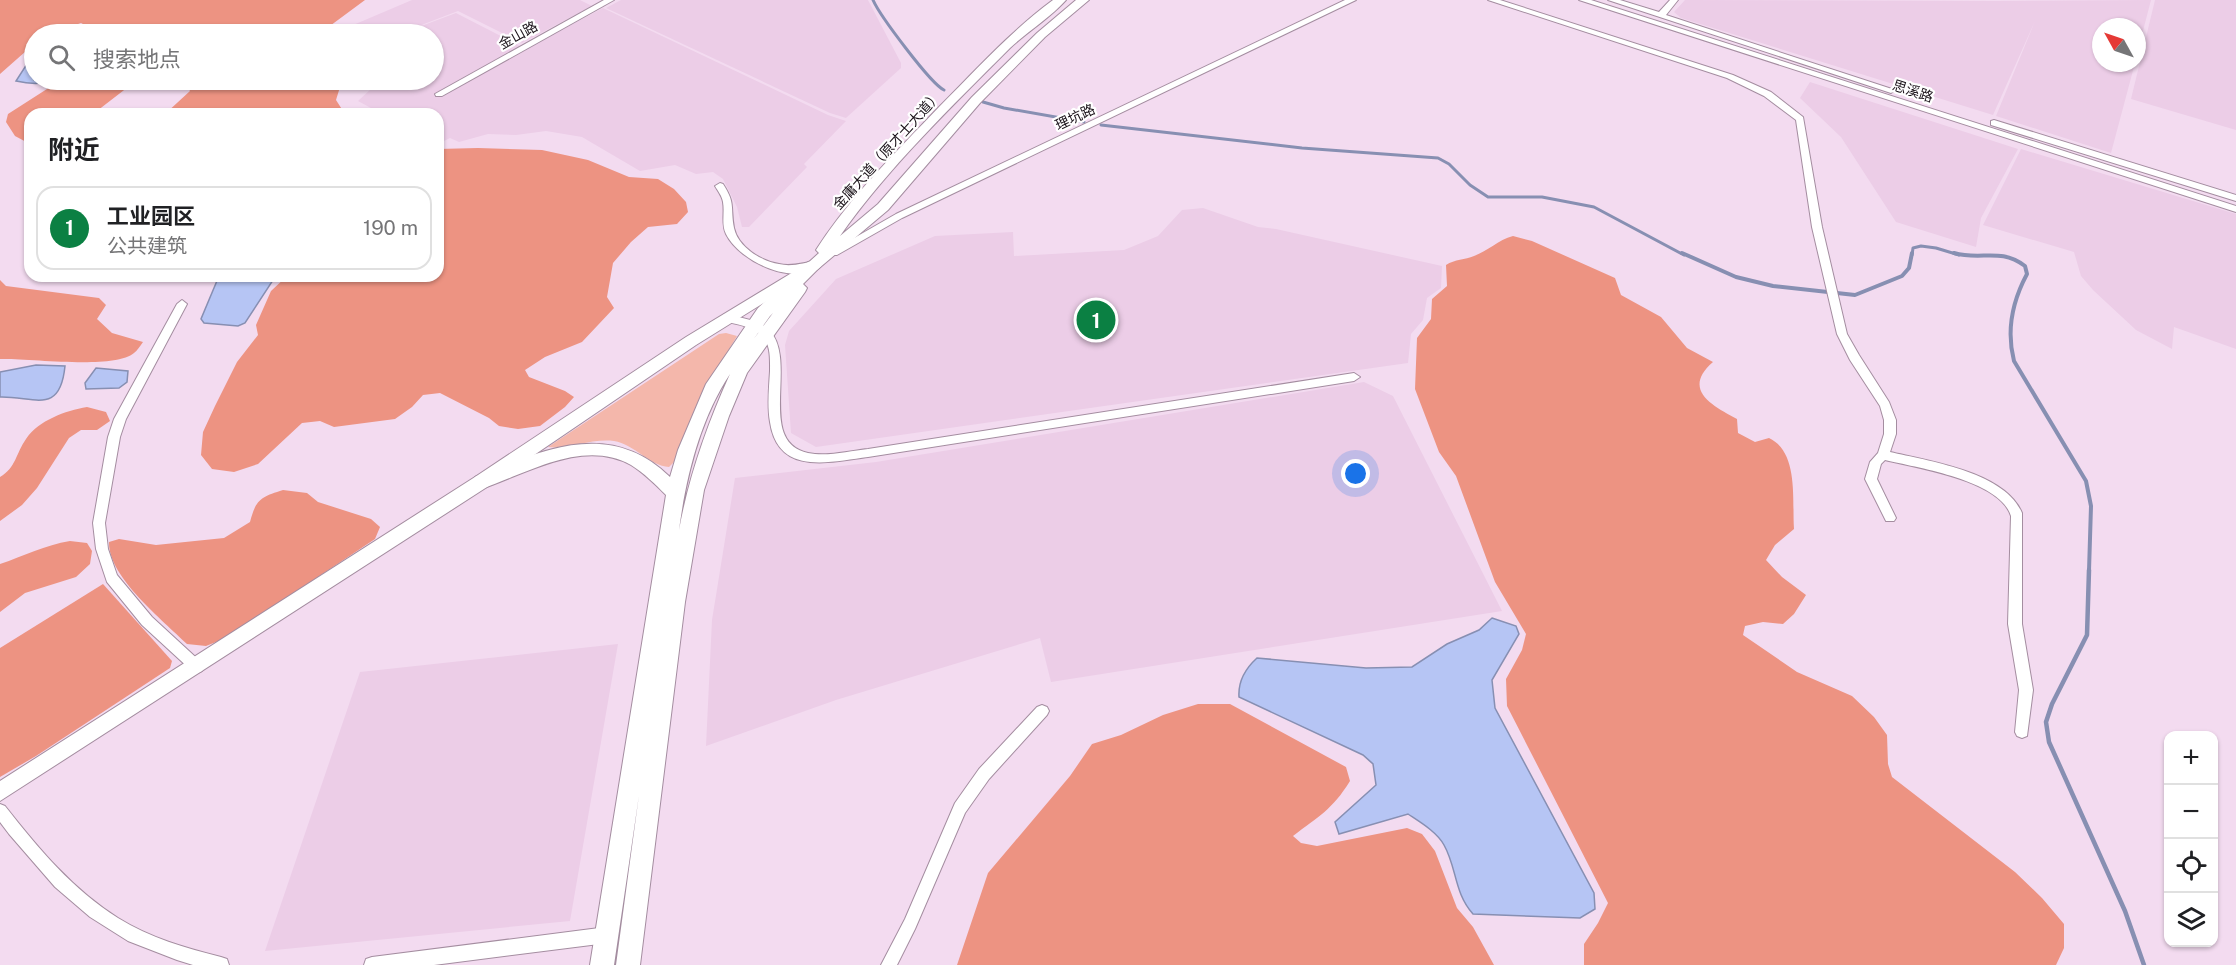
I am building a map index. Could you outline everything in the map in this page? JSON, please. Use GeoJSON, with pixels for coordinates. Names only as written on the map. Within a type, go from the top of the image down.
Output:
{"type":"FeatureCollection","features":[{"type":"Feature","properties":{"kind":"highway"},"geometry":{"type":"LineString","coordinates":[[602,965],[675,493],[687,450],[712,388],[813,266]]}},
{"type":"Feature","properties":{"kind":"highway"},"geometry":{"type":"LineString","coordinates":[[628,965],[675,602],[695,490],[720,416],[760,330]]}},
{"type":"Feature","properties":{"kind":"highway"},"geometry":{"type":"LineString","coordinates":[[481,482],[546,457],[584,450],[606,451],[633,458],[675,493]]}},
{"type":"Feature","properties":{"kind":"main road","name":"金庸大道（原才士大道）"},"geometry":{"type":"LineString","coordinates":[[813,266],[869,189],[1008,42],[1060,0]]}},
{"type":"Feature","properties":{"kind":"main road","name":"金庸大道（原才士大道）"},"geometry":{"type":"LineString","coordinates":[[813,266],[883,207],[974,102],[1041,34],[1083,0]]}},
{"type":"Feature","properties":{"kind":"main road"},"geometry":{"type":"LineString","coordinates":[[957,97],[974,102]]}},
{"type":"Feature","properties":{"kind":"main road"},"geometry":{"type":"LineString","coordinates":[[0,792],[481,482],[727,318],[813,266]]}},
{"type":"Feature","properties":{"kind":"street","name":"金山路"},"geometry":{"type":"LineString","coordinates":[[439,94],[610,0]]}},
{"type":"Feature","properties":{"kind":"street","name":"理坑路"},"geometry":{"type":"LineString","coordinates":[[813,266],[899,216],[1352,0]]}},
{"type":"Feature","properties":{"kind":"street"},"geometry":{"type":"LineString","coordinates":[[1492,0],[1720,72],[1761,91],[1791,110],[1800,119],[1817,227],[1842,334],[1885,405],[1890,420],[1890,434],[1883,455],[1876,462],[1871,479],[1890,518]]}},
{"type":"Feature","properties":{"kind":"street","name":"思溪路"},"geometry":{"type":"LineString","coordinates":[[1583,0],[2236,209]]}},
{"type":"Feature","properties":{"kind":"street","name":"思溪路"},"geometry":{"type":"LineString","coordinates":[[1612,0],[2236,198]]}},
{"type":"Feature","properties":{"kind":"street"},"geometry":{"type":"LineString","coordinates":[[1661,15],[1674,0]]}},
{"type":"Feature","properties":{"kind":"street"},"geometry":{"type":"LineString","coordinates":[[720,186],[728,200],[730,233],[747,252],[775,268],[813,266]]}},
{"type":"Feature","properties":{"kind":"street"},"geometry":{"type":"LineString","coordinates":[[182,304],[120,419],[114,437],[99,523],[102,549],[112,579],[147,621],[197,667]]}},
{"type":"Feature","properties":{"kind":"street"},"geometry":{"type":"LineString","coordinates":[[727,318],[760,330],[774,344],[775,420],[779,436],[786,447],[796,455],[808,458],[868,453],[1354,377]]}},
{"type":"Feature","properties":{"kind":"street"},"geometry":{"type":"LineString","coordinates":[[1883,455],[1971,479],[2001,494],[2012,504],[2017,516],[2015,624],[2026,690],[2022,732]]}},
{"type":"Feature","properties":{"kind":"street"},"geometry":{"type":"LineString","coordinates":[[889,965],[910,924],[960,808],[984,774],[1042,711]]}},
{"type":"Feature","properties":{"kind":"street"},"geometry":{"type":"LineString","coordinates":[[0,812],[44,867],[96,911],[132,934],[175,952],[221,965]]}},
{"type":"Feature","properties":{"kind":"street"},"geometry":{"type":"LineString","coordinates":[[372,965],[607,935]]}},
{"type":"Feature","properties":{"kind":"shaded area"},"geometry":{"type":"Polygon","coordinates":[[[0,0],[365,0],[333,24],[24,24],[24,53],[0,74],[0,0]]]}},
{"type":"Feature","properties":{"kind":"shaded area"},"geometry":{"type":"Polygon","coordinates":[[[412,0],[580,0],[592,6],[522,43],[458,11],[424,24],[356,24],[412,0]]]}},
{"type":"Feature","properties":{"kind":"shaded area"},"geometry":{"type":"Polygon","coordinates":[[[621,0],[868,0],[901,63],[901,68],[846,118],[830,113],[606,8],[621,0]]]}},
{"type":"Feature","properties":{"kind":"shaded area"},"geometry":{"type":"Polygon","coordinates":[[[1685,0],[2151,0],[2146,19],[2092,18],[2092,72],[2133,72],[2111,153],[1996,116],[2035,21],[1993,115],[1681,18],[1674,12],[1685,0]]]}},
{"type":"Feature","properties":{"kind":"shaded area"},"geometry":{"type":"Polygon","coordinates":[[[2155,0],[2236,0],[2236,130],[2131,99],[2138,72],[2146,72],[2146,37],[2155,0]]]}},
{"type":"Feature","properties":{"kind":"shaded area"},"geometry":{"type":"Polygon","coordinates":[[[603,8],[828,115],[846,121],[804,164],[807,167],[749,227],[742,227],[737,207],[723,179],[713,172],[696,174],[675,165],[640,171],[582,137],[546,131],[516,135],[488,134],[459,142],[450,138],[444,141],[444,108],[371,108],[358,101],[370,90],[444,90],[444,24],[427,24],[456,13],[526,49],[603,8]]]}},
{"type":"Feature","properties":{"kind":"shaded area"},"geometry":{"type":"Polygon","coordinates":[[[1810,82],[2018,149],[1981,218],[1976,247],[1896,222],[1841,137],[1800,98],[1810,82]]]}},
{"type":"Feature","properties":{"kind":"shaded area"},"geometry":{"type":"Polygon","coordinates":[[[45,90],[124,90],[101,108],[24,108],[24,141],[15,136],[6,122],[8,114],[45,90]]]}},
{"type":"Feature","properties":{"kind":"shaded area"},"geometry":{"type":"Polygon","coordinates":[[[339,90],[336,100],[341,108],[172,108],[190,91],[339,90]]]}},
{"type":"Feature","properties":{"kind":"shaded area"},"geometry":{"type":"Polygon","coordinates":[[[444,149],[542,150],[588,160],[629,177],[658,179],[674,189],[686,202],[688,212],[677,224],[648,227],[613,263],[607,297],[614,308],[582,342],[545,357],[525,370],[529,377],[565,391],[574,397],[540,426],[518,429],[499,426],[489,418],[440,393],[423,395],[412,407],[395,419],[334,427],[320,421],[302,423],[258,464],[234,472],[212,469],[201,455],[203,432],[237,362],[258,335],[256,325],[271,291],[281,282],[444,282],[444,149]]]}},
{"type":"Feature","properties":{"kind":"shaded area"},"geometry":{"type":"Polygon","coordinates":[[[2021,149],[2236,214],[2236,349],[2174,327],[2172,349],[2136,330],[2093,290],[2081,276],[2074,252],[1983,225],[2021,149]]]}},
{"type":"Feature","properties":{"kind":"shaded area"},"geometry":{"type":"Polygon","coordinates":[[[1203,208],[1258,227],[1442,266],[1441,288],[1427,298],[1423,320],[1411,334],[1408,363],[816,447],[791,433],[785,345],[789,331],[836,279],[935,236],[1013,232],[1014,256],[1124,250],[1158,236],[1182,210],[1203,208]]]}},
{"type":"Feature","properties":{"kind":"shaded area"},"geometry":{"type":"Polygon","coordinates":[[[1513,236],[1532,241],[1615,278],[1621,295],[1661,317],[1687,348],[1713,362],[1704,372],[1700,381],[1700,389],[1710,403],[1737,419],[1738,433],[1755,442],[1769,438],[1779,445],[1790,465],[1794,529],[1775,545],[1766,560],[1782,577],[1806,595],[1794,614],[1783,624],[1763,622],[1745,626],[1743,635],[1797,672],[1852,696],[1874,717],[1887,735],[1888,764],[1892,777],[2015,872],[2042,898],[2064,924],[2064,948],[2056,965],[1584,965],[1584,944],[1608,903],[1507,706],[1506,679],[1522,650],[1526,634],[1495,582],[1456,476],[1439,452],[1415,389],[1417,338],[1431,319],[1432,299],[1447,286],[1446,265],[1479,254],[1513,236]]]}},
{"type":"Feature","properties":{"kind":"shaded area"},"geometry":{"type":"Polygon","coordinates":[[[0,280],[6,286],[99,298],[106,305],[97,319],[112,333],[143,342],[134,353],[109,361],[0,359],[0,280]]]}},
{"type":"Feature","properties":{"kind":"shaded area"},"geometry":{"type":"Polygon","coordinates":[[[719,334],[737,336],[707,386],[675,461],[669,467],[655,463],[628,446],[614,441],[548,447],[719,334]]]}},
{"type":"Feature","properties":{"kind":"shaded area"},"geometry":{"type":"Polygon","coordinates":[[[1364,382],[1393,396],[1502,611],[1051,682],[1040,638],[836,700],[706,746],[712,620],[735,478],[876,462],[1364,382]]]}},
{"type":"Feature","properties":{"kind":"shaded area"},"geometry":{"type":"Polygon","coordinates":[[[87,407],[106,412],[110,421],[97,430],[81,430],[69,438],[37,488],[22,505],[0,521],[0,477],[13,465],[31,432],[53,417],[87,407]]]}},
{"type":"Feature","properties":{"kind":"shaded area"},"geometry":{"type":"Polygon","coordinates":[[[283,490],[307,493],[318,502],[371,519],[380,527],[375,539],[226,638],[206,646],[187,644],[165,623],[127,583],[111,555],[109,542],[119,539],[156,545],[224,538],[250,522],[260,500],[283,490]]]}},
{"type":"Feature","properties":{"kind":"shaded area"},"geometry":{"type":"Polygon","coordinates":[[[70,541],[87,543],[92,551],[90,564],[76,577],[25,593],[0,612],[0,564],[70,541]]]}},
{"type":"Feature","properties":{"kind":"shaded area"},"geometry":{"type":"Polygon","coordinates":[[[103,584],[172,661],[170,668],[0,777],[0,648],[103,584]]]}},
{"type":"Feature","properties":{"kind":"shaded area"},"geometry":{"type":"Polygon","coordinates":[[[618,644],[570,921],[265,951],[360,672],[618,644]]]}},
{"type":"Feature","properties":{"kind":"shaded area"},"geometry":{"type":"Polygon","coordinates":[[[1198,704],[1230,704],[1346,767],[1350,781],[1331,806],[1293,836],[1301,843],[1317,846],[1407,828],[1422,834],[1435,851],[1457,908],[1473,927],[1494,965],[957,965],[988,873],[1070,776],[1092,744],[1121,735],[1163,715],[1198,704]]]}},
{"type":"Feature","properties":{"kind":"water"},"geometry":{"type":"Polygon","coordinates":[[[24,69],[24,83],[16,81],[24,69]]]}},
{"type":"Feature","properties":{"kind":"water"},"geometry":{"type":"Polygon","coordinates":[[[216,282],[272,282],[245,323],[238,326],[204,323],[201,319],[216,282]]]}},
{"type":"Feature","properties":{"kind":"water"},"geometry":{"type":"Polygon","coordinates":[[[36,365],[65,366],[58,392],[51,398],[43,400],[0,397],[0,372],[36,365]]]}},
{"type":"Feature","properties":{"kind":"water"},"geometry":{"type":"Polygon","coordinates":[[[96,368],[128,371],[127,382],[119,388],[86,389],[85,383],[96,368]]]}},
{"type":"Feature","properties":{"kind":"water"},"geometry":{"type":"Polygon","coordinates":[[[1492,618],[1516,626],[1519,634],[1492,680],[1495,708],[1594,893],[1595,909],[1580,918],[1473,914],[1462,898],[1448,854],[1441,840],[1408,814],[1339,834],[1335,822],[1376,785],[1373,764],[1363,755],[1239,697],[1244,676],[1249,666],[1257,658],[1366,668],[1412,667],[1447,644],[1479,630],[1492,618]]]}},
{"type":"Feature","properties":{"kind":"waterway"},"geometry":{"type":"LineString","coordinates":[[873,0],[906,49],[928,76],[944,90]]}},
{"type":"Feature","properties":{"kind":"waterway"},"geometry":{"type":"LineString","coordinates":[[983,102],[1004,108],[1084,122]]}},
{"type":"Feature","properties":{"kind":"waterway"},"geometry":{"type":"LineString","coordinates":[[1101,125],[1302,148],[1438,158],[1449,164],[1470,185],[1488,197],[1542,197],[1594,207],[1684,255]]}},
{"type":"Feature","properties":{"kind":"waterway"},"geometry":{"type":"LineString","coordinates":[[1912,255],[1913,248],[1921,246],[1959,255]]}},
{"type":"Feature","properties":{"kind":"waterway"},"geometry":{"type":"LineString","coordinates":[[1682,253],[1736,277],[1773,286],[1855,295],[1902,276],[1909,268],[1912,253]]}},
{"type":"Feature","properties":{"kind":"waterway"},"geometry":{"type":"LineString","coordinates":[[1954,253],[2007,257],[2025,266],[2027,274],[2012,316],[2011,338],[2014,361],[2086,481],[2091,506],[2089,571]]}},
{"type":"Feature","properties":{"kind":"waterway"},"geometry":{"type":"LineString","coordinates":[[2089,570],[2087,635],[2052,704],[2046,722],[2049,742],[2125,911],[2144,965]]}},
{"type":"Feature","properties":{"kind":"place","name":"工业园区"},"geometry":{"type":"Point","coordinates":[1096,320]}}]}
